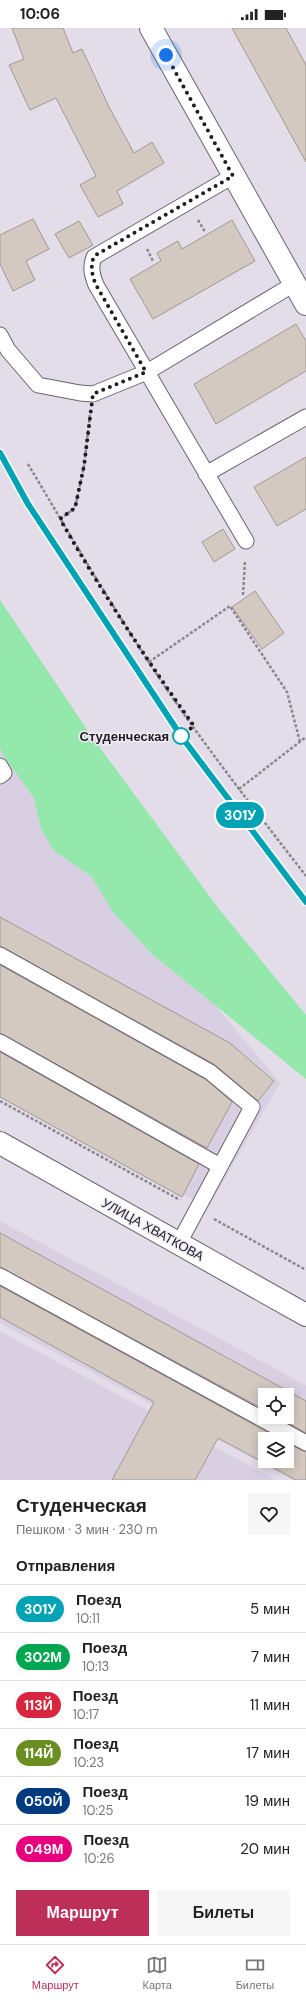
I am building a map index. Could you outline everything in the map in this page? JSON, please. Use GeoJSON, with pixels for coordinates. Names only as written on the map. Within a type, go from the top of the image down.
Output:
{"type":"FeatureCollection","features":[{"type":"Feature","properties":{"kind":"main road"},"geometry":{"type":"LineString","coordinates":[[150,28],[306,304]]}},
{"type":"Feature","properties":{"kind":"main road","name":"УЛИЦА ХВАТКОВА"},"geometry":{"type":"LineString","coordinates":[[0,1143],[306,1315]]}},
{"type":"Feature","properties":{"kind":"lane"},"geometry":{"type":"LineString","coordinates":[[233,176],[94,256],[91,264],[96,285],[246,541]]}},
{"type":"Feature","properties":{"kind":"lane"},"geometry":{"type":"LineString","coordinates":[[0,335],[8,350],[38,385],[93,394],[146,372],[294,284]]}},
{"type":"Feature","properties":{"kind":"lane"},"geometry":{"type":"LineString","coordinates":[[206,474],[306,417]]}},
{"type":"Feature","properties":{"kind":"lane"},"geometry":{"type":"LineString","coordinates":[[0,766],[4,773],[0,776]]}},
{"type":"Feature","properties":{"kind":"lane"},"geometry":{"type":"LineString","coordinates":[[0,955],[210,1072],[252,1106],[179,1244]]}},
{"type":"Feature","properties":{"kind":"lane"},"geometry":{"type":"LineString","coordinates":[[0,1042],[220,1166]]}},
{"type":"Feature","properties":{"kind":"lane"},"geometry":{"type":"LineString","coordinates":[[0,1276],[306,1443]]}},
{"type":"Feature","properties":{"kind":"path"},"geometry":{"type":"LineString","coordinates":[[60,519],[75,508],[84,466],[93,394]]}},
{"type":"Feature","properties":{"kind":"path"},"geometry":{"type":"LineString","coordinates":[[28,464],[88,567],[149,662],[239,789],[306,876]]}},
{"type":"Feature","properties":{"kind":"path"},"geometry":{"type":"LineString","coordinates":[[243,595],[246,541]]}},
{"type":"Feature","properties":{"kind":"path"},"geometry":{"type":"LineString","coordinates":[[149,662],[230,606],[287,692],[300,742]]}},
{"type":"Feature","properties":{"kind":"path"},"geometry":{"type":"LineString","coordinates":[[239,789],[306,737]]}},
{"type":"Feature","properties":{"kind":"path"},"geometry":{"type":"LineString","coordinates":[[0,1101],[306,1270]]}},
{"type":"Feature","properties":{"kind":"shaded area"},"geometry":{"type":"Polygon","coordinates":[[[0,705],[134,908],[280,1083],[208,1208],[0,1093],[0,705]]]}},
{"type":"Feature","properties":{"kind":"shaded area"},"geometry":{"type":"Polygon","coordinates":[[[0,1221],[306,1385],[306,1480],[293,1480],[271,1468],[294,1468],[294,1432],[258,1432],[258,1461],[0,1323],[0,1221]]]}},
{"type":"Feature","properties":{"kind":"shaded area"},"geometry":{"type":"Polygon","coordinates":[[[0,1331],[276,1480],[0,1480],[0,1331]]]}},
{"type":"Feature","properties":{"kind":"green space"},"geometry":{"type":"Polygon","coordinates":[[[0,600],[92,737],[219,909],[306,1015],[306,1079],[152,954],[113,912],[91,876],[54,851],[41,829],[34,798],[3,755],[0,748],[0,600]]]}},
{"type":"Feature","properties":{"kind":"building"},"geometry":{"type":"Polygon","coordinates":[[[12,28],[63,28],[73,53],[82,49],[109,107],[134,153],[152,142],[164,163],[117,191],[123,204],[98,217],[80,185],[96,176],[56,98],[30,110],[9,65],[24,59],[12,28]]]}},
{"type":"Feature","properties":{"kind":"building"},"geometry":{"type":"Polygon","coordinates":[[[232,28],[286,28],[306,65],[306,162],[232,28]]]}},
{"type":"Feature","properties":{"kind":"building"},"geometry":{"type":"Polygon","coordinates":[[[33,219],[49,249],[26,261],[35,280],[13,291],[0,264],[0,235],[33,219]]]}},
{"type":"Feature","properties":{"kind":"building"},"geometry":{"type":"Polygon","coordinates":[[[232,220],[255,261],[153,319],[130,279],[161,261],[157,253],[178,241],[182,249],[232,220]]]}},
{"type":"Feature","properties":{"kind":"building"},"geometry":{"type":"Polygon","coordinates":[[[79,221],[93,245],[69,258],[55,234],[79,221]]]}},
{"type":"Feature","properties":{"kind":"building"},"geometry":{"type":"Polygon","coordinates":[[[296,324],[306,341],[306,371],[216,424],[194,384],[296,324]]]}},
{"type":"Feature","properties":{"kind":"building"},"geometry":{"type":"Polygon","coordinates":[[[306,457],[306,509],[277,526],[254,487],[306,457]]]}},
{"type":"Feature","properties":{"kind":"building"},"geometry":{"type":"Polygon","coordinates":[[[223,529],[235,549],[214,562],[202,542],[223,529]]]}},
{"type":"Feature","properties":{"kind":"building"},"geometry":{"type":"Polygon","coordinates":[[[255,591],[284,633],[262,649],[232,607],[255,591]]]}},
{"type":"Feature","properties":{"kind":"building"},"geometry":{"type":"Polygon","coordinates":[[[0,917],[230,1043],[274,1081],[258,1101],[214,1064],[0,946],[0,917]]]}},
{"type":"Feature","properties":{"kind":"building"},"geometry":{"type":"Polygon","coordinates":[[[0,965],[205,1079],[232,1102],[207,1148],[0,1033],[0,965]]]}},
{"type":"Feature","properties":{"kind":"building"},"geometry":{"type":"Polygon","coordinates":[[[0,1052],[199,1164],[182,1197],[0,1097],[0,1052]]]}},
{"type":"Feature","properties":{"kind":"building"},"geometry":{"type":"Polygon","coordinates":[[[0,1233],[282,1388],[258,1388],[258,1406],[0,1267],[0,1233]]]}},
{"type":"Feature","properties":{"kind":"building"},"geometry":{"type":"Polygon","coordinates":[[[0,1286],[267,1432],[258,1432],[258,1460],[218,1438],[195,1480],[112,1480],[154,1402],[0,1317],[0,1286]]]}},
{"type":"Feature","properties":{"kind":"building"},"geometry":{"type":"Polygon","coordinates":[[[294,1394],[306,1401],[306,1433],[290,1424],[294,1424],[294,1394]]]}},
{"type":"Feature","properties":{"kind":"building"},"geometry":{"type":"Polygon","coordinates":[[[294,1446],[306,1452],[306,1480],[296,1480],[274,1468],[294,1468],[294,1446]]]}},
{"type":"Feature","properties":{"kind":"railway"},"geometry":{"type":"LineString","coordinates":[[0,453],[28,504],[181,736],[306,902]]}},
{"type":"Feature","properties":{"kind":"train","name":"301У"},"geometry":{"type":"LineString","coordinates":[[0,453],[28,504],[181,736],[306,902]]}},
{"type":"Feature","properties":{"kind":"place","name":"Студенческая"},"geometry":{"type":"Point","coordinates":[181,736]}},
{"type":"Feature","properties":{"kind":"route"},"geometry":{"type":"LineString","coordinates":[[166,55],[233,176],[94,256],[91,264],[96,285],[146,372],[93,394],[84,466],[75,508],[60,519],[88,567],[141,650],[194,726],[181,736]]}}]}
